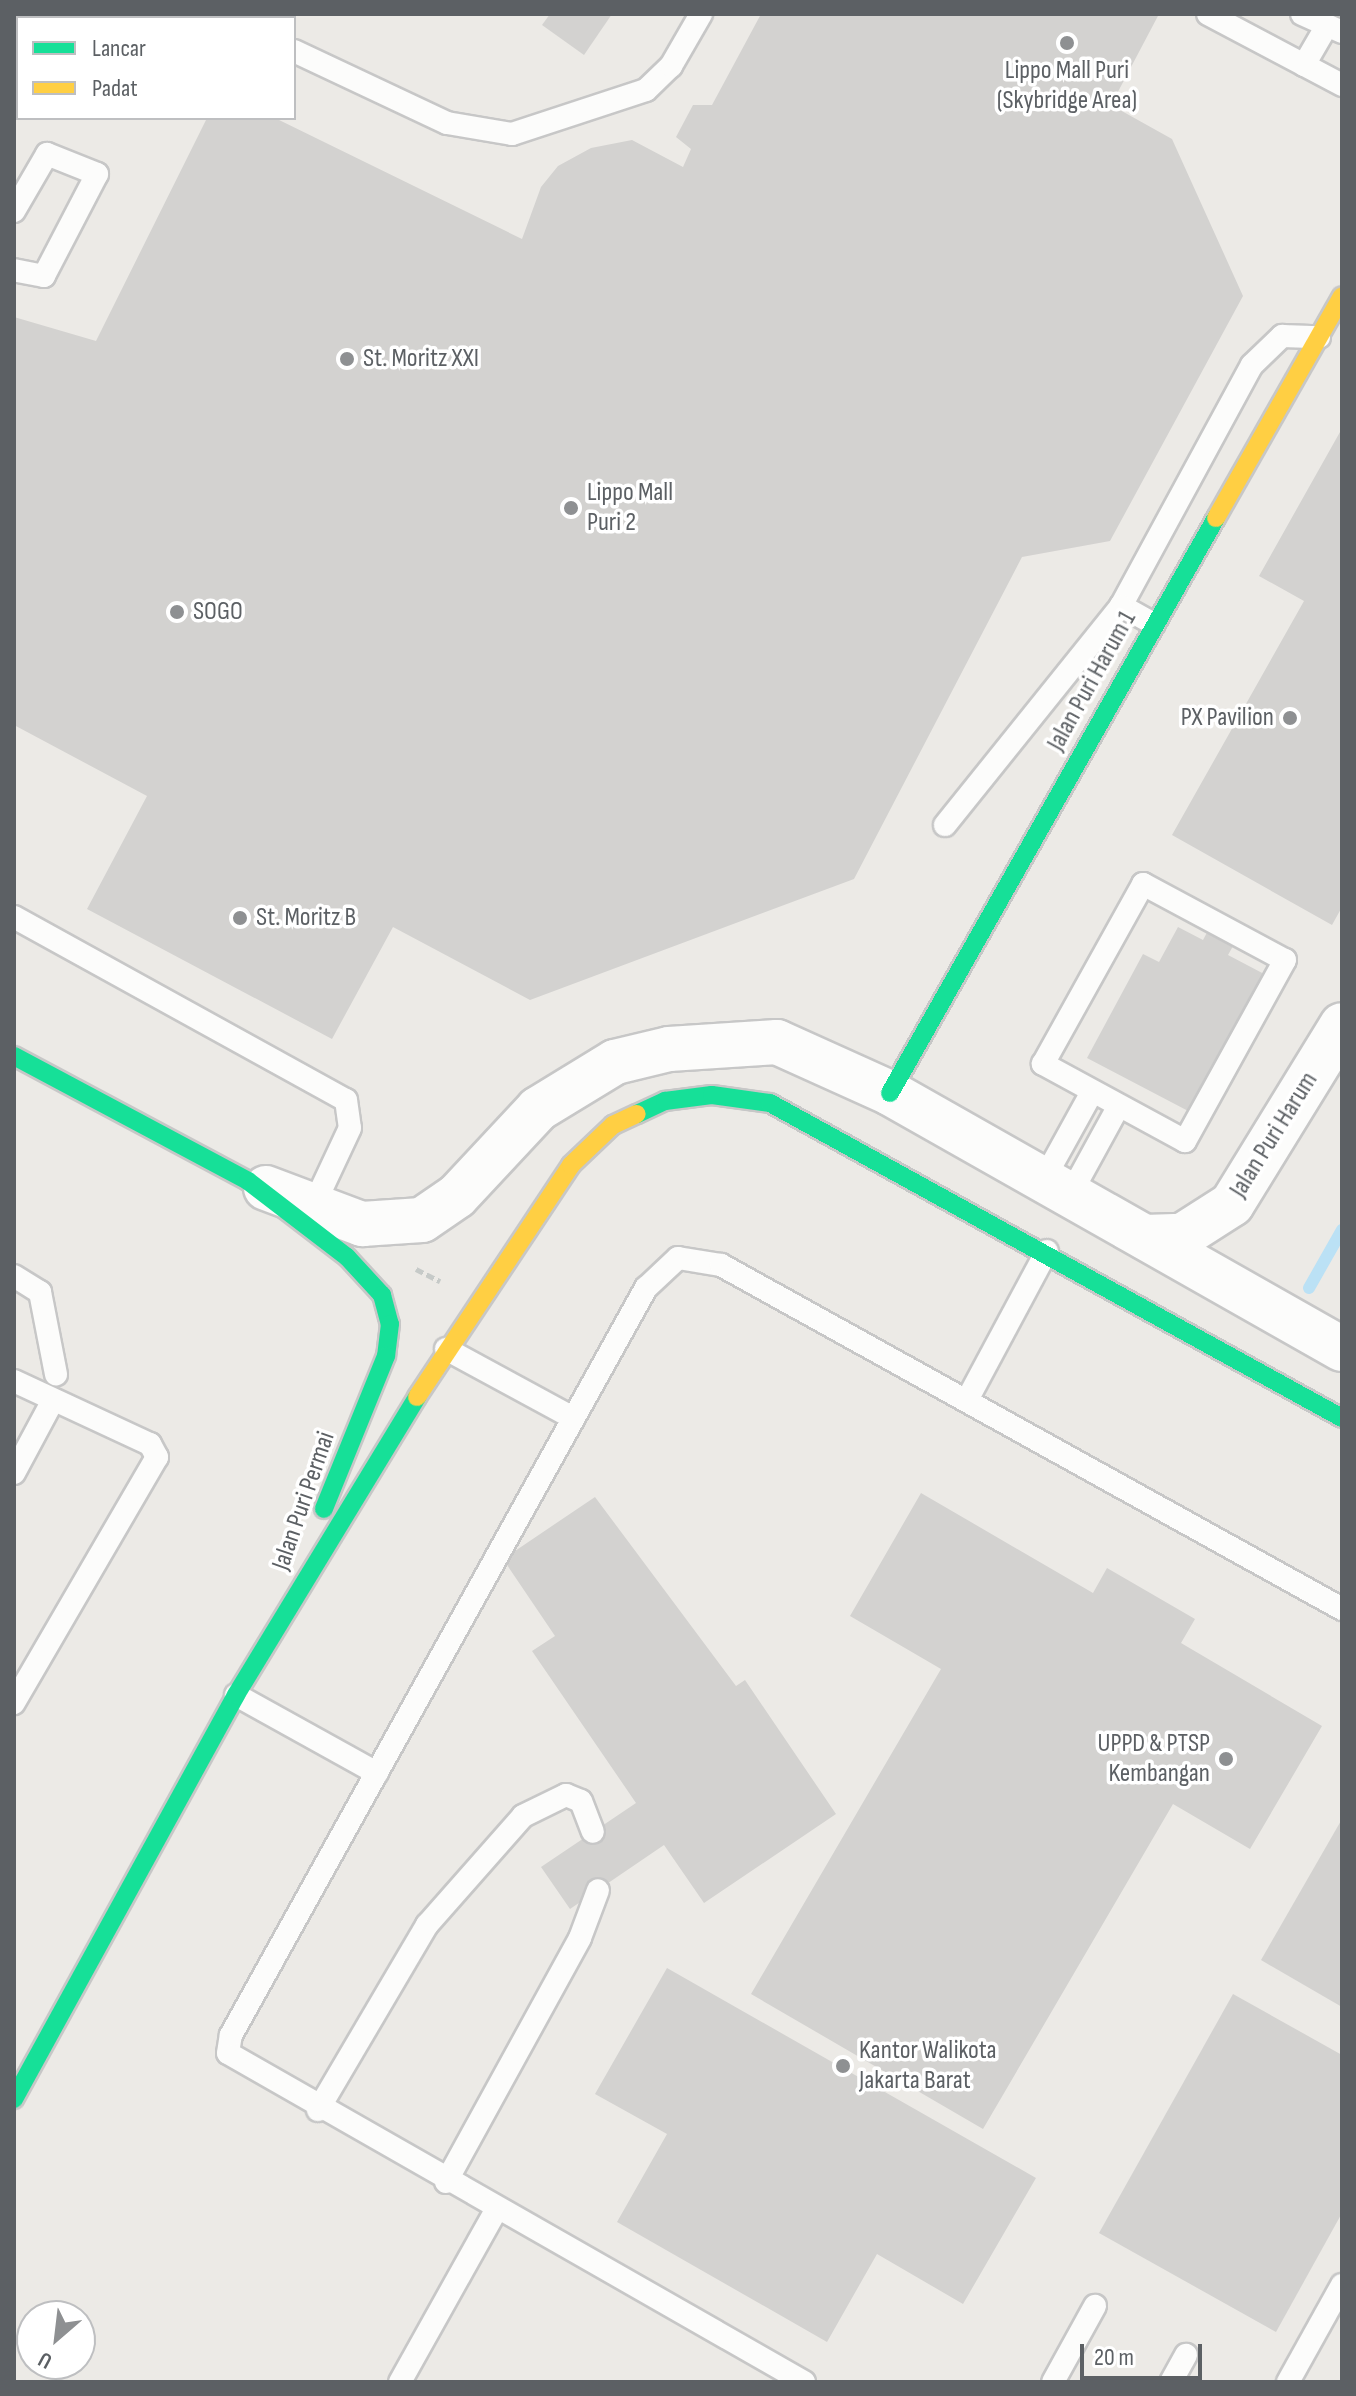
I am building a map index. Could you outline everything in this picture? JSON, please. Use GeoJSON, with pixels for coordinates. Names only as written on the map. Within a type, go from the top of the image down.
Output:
{"type":"FeatureCollection","features":[{"type":"Feature","properties":{"kind":"street","name":"Jalan Puri Harum 1"},"geometry":{"type":"LineString","coordinates":[[890,1093],[1342,296]]}},
{"type":"Feature","properties":{"kind":"street","name":"Jalan Puri Harum"},"geometry":{"type":"LineString","coordinates":[[1145,1237],[1182,1236],[1232,1204],[1342,1025]]}},
{"type":"Feature","properties":{"kind":"street"},"geometry":{"type":"LineString","coordinates":[[248,1181],[362,1224],[422,1220],[457,1196],[538,1109],[574,1082],[615,1062],[669,1049],[777,1042],[890,1093],[1342,1349]]}},
{"type":"Feature","properties":{"kind":"street","name":"Jalan Puri Permai"},"geometry":{"type":"LineString","coordinates":[[14,1056],[248,1181],[364,1274],[382,1295],[390,1324],[386,1356],[319,1523],[313,1568],[236,1695],[14,2099]]}},
{"type":"Feature","properties":{"kind":"street"},"geometry":{"type":"LineString","coordinates":[[313,1568],[446,1349],[571,1165],[613,1125],[665,1101],[712,1095],[770,1103],[1042,1260],[1342,1418]]}},
{"type":"Feature","properties":{"kind":"street"},"geometry":{"type":"LineString","coordinates":[[25,2034],[67,2000]]}},
{"type":"Feature","properties":{"kind":"lane"},"geometry":{"type":"LineString","coordinates":[[296,52],[447,123],[512,134],[646,90],[671,66],[701,14]]}},
{"type":"Feature","properties":{"kind":"lane"},"geometry":{"type":"LineString","coordinates":[[1208,14],[1342,85]]}},
{"type":"Feature","properties":{"kind":"lane"},"geometry":{"type":"LineString","coordinates":[[1302,14],[1334,30],[1304,65]]}},
{"type":"Feature","properties":{"kind":"lane"},"geometry":{"type":"LineString","coordinates":[[14,211],[47,154],[97,174],[44,276],[14,270]]}},
{"type":"Feature","properties":{"kind":"lane"},"geometry":{"type":"LineString","coordinates":[[945,825],[1121,606],[1252,365],[1282,336],[1319,337]]}},
{"type":"Feature","properties":{"kind":"lane"},"geometry":{"type":"LineString","coordinates":[[1121,606],[1154,624]]}},
{"type":"Feature","properties":{"kind":"lane"},"geometry":{"type":"LineString","coordinates":[[1143,884],[1285,960],[1195,1133],[1185,1141],[1170,1138],[1117,1109],[1043,1064],[1143,884]]}},
{"type":"Feature","properties":{"kind":"lane"},"geometry":{"type":"LineString","coordinates":[[14,917],[346,1100],[350,1128],[313,1207]]}},
{"type":"Feature","properties":{"kind":"lane"},"geometry":{"type":"LineString","coordinates":[[1057,1187],[1091,1094]]}},
{"type":"Feature","properties":{"kind":"lane"},"geometry":{"type":"LineString","coordinates":[[1057,1187],[1117,1109]]}},
{"type":"Feature","properties":{"kind":"lane"},"geometry":{"type":"LineString","coordinates":[[804,2382],[318,2110],[242,2066],[228,2053],[231,2035],[653,1279],[678,1258],[697,1257],[967,1400],[1342,1609]]}},
{"type":"Feature","properties":{"kind":"lane"},"geometry":{"type":"LineString","coordinates":[[967,1400],[1042,1260]]}},
{"type":"Feature","properties":{"kind":"lane"},"geometry":{"type":"LineString","coordinates":[[14,1276],[40,1292],[56,1374]]}},
{"type":"Feature","properties":{"kind":"lane"},"geometry":{"type":"LineString","coordinates":[[446,1349],[573,1418]]}},
{"type":"Feature","properties":{"kind":"lane"},"geometry":{"type":"LineString","coordinates":[[14,1381],[51,1404],[150,1444],[157,1457],[14,1703]]}},
{"type":"Feature","properties":{"kind":"lane"},"geometry":{"type":"LineString","coordinates":[[14,1473],[51,1404]]}},
{"type":"Feature","properties":{"kind":"lane"},"geometry":{"type":"LineString","coordinates":[[236,1695],[377,1773]]}},
{"type":"Feature","properties":{"kind":"lane"},"geometry":{"type":"LineString","coordinates":[[318,2110],[427,1925],[523,1816],[566,1795],[581,1801],[593,1832]]}},
{"type":"Feature","properties":{"kind":"lane"},"geometry":{"type":"LineString","coordinates":[[446,2182],[580,1938],[598,1890]]}},
{"type":"Feature","properties":{"kind":"lane"},"geometry":{"type":"LineString","coordinates":[[400,2382],[496,2210]]}},
{"type":"Feature","properties":{"kind":"lane"},"geometry":{"type":"LineString","coordinates":[[1288,2382],[1336,2309],[1342,2285]]}},
{"type":"Feature","properties":{"kind":"lane"},"geometry":{"type":"LineString","coordinates":[[1053,2382],[1095,2306]]}},
{"type":"Feature","properties":{"kind":"lane"},"geometry":{"type":"LineString","coordinates":[[1171,2382],[1186,2355]]}},
{"type":"Feature","properties":{"kind":"building"},"geometry":{"type":"Polygon","coordinates":[[[22,14],[71,14],[46,16],[22,14]]]}},
{"type":"Feature","properties":{"kind":"building"},"geometry":{"type":"Polygon","coordinates":[[[112,14],[116,16],[73,16],[112,14]]]}},
{"type":"Feature","properties":{"kind":"building"},"geometry":{"type":"Polygon","coordinates":[[[550,14],[612,14],[584,55],[542,25],[550,14]]]}},
{"type":"Feature","properties":{"kind":"building","name":"Lippo Mall Puri 2"},"geometry":{"type":"Polygon","coordinates":[[[761,14],[1159,14],[1111,105],[1172,139],[1243,296],[1110,541],[1022,557],[854,879],[530,1000],[393,927],[332,1039],[87,909],[147,796],[14,725],[14,317],[96,341],[206,120],[279,120],[522,239],[541,187],[558,166],[591,148],[632,140],[683,167],[691,149],[676,137],[693,105],[712,105],[761,14]]]}},
{"type":"Feature","properties":{"kind":"building"},"geometry":{"type":"Polygon","coordinates":[[[14,53],[16,93],[14,92],[14,53]]]}},
{"type":"Feature","properties":{"kind":"building","name":"PX Pavilion"},"geometry":{"type":"Polygon","coordinates":[[[1340,432],[1342,907],[1332,925],[1172,835],[1304,601],[1259,576],[1340,432]]]}},
{"type":"Feature","properties":{"kind":"building"},"geometry":{"type":"Polygon","coordinates":[[[1211,925],[1237,939],[1228,955],[1266,975],[1192,1113],[1087,1058],[1143,954],[1159,962],[1178,927],[1203,940],[1211,925]]]}},
{"type":"Feature","properties":{"kind":"building"},"geometry":{"type":"Polygon","coordinates":[[[921,1493],[1093,1593],[1107,1568],[1195,1619],[1181,1643],[1322,1726],[1250,1849],[1173,1804],[983,2129],[751,1994],[941,1669],[850,1616],[921,1493]]]}},
{"type":"Feature","properties":{"kind":"building"},"geometry":{"type":"Polygon","coordinates":[[[595,1497],[736,1686],[745,1680],[836,1814],[704,1903],[664,1845],[570,1909],[541,1867],[636,1803],[532,1651],[555,1636],[503,1559],[595,1497]]]}},
{"type":"Feature","properties":{"kind":"building"},"geometry":{"type":"Polygon","coordinates":[[[1342,1819],[1342,2007],[1261,1960],[1342,1819]]]}},
{"type":"Feature","properties":{"kind":"building"},"geometry":{"type":"Polygon","coordinates":[[[667,1968],[1036,2178],[963,2304],[877,2254],[827,2342],[617,2222],[667,2134],[595,2094],[667,1968]]]}},
{"type":"Feature","properties":{"kind":"building"},"geometry":{"type":"Polygon","coordinates":[[[1233,1994],[1342,2055],[1342,2213],[1276,2332],[1099,2233],[1233,1994]]]}},
{"type":"Feature","properties":{"kind":"waterway"},"geometry":{"type":"LineString","coordinates":[[1309,1288],[1342,1230]]}},
{"type":"Feature","properties":{"kind":"traffic: fast"},"geometry":{"type":"LineString","coordinates":[[890,1093],[1216,518]]}},
{"type":"Feature","properties":{"kind":"traffic: fast"},"geometry":{"type":"LineString","coordinates":[[14,1056],[248,1181],[347,1257],[382,1295],[390,1324],[386,1356],[324,1509]]}},
{"type":"Feature","properties":{"kind":"traffic: fast"},"geometry":{"type":"LineString","coordinates":[[637,1114],[665,1101],[712,1095],[770,1103],[1342,1418]]}},
{"type":"Feature","properties":{"kind":"traffic: fast"},"geometry":{"type":"LineString","coordinates":[[14,2099],[236,1695],[417,1397]]}},
{"type":"Feature","properties":{"kind":"traffic: slow"},"geometry":{"type":"LineString","coordinates":[[1216,518],[1342,296]]}},
{"type":"Feature","properties":{"kind":"traffic: slow"},"geometry":{"type":"LineString","coordinates":[[417,1397],[571,1165],[613,1125],[637,1114]]}},
{"type":"Feature","properties":{"kind":"place","name":"Lippo Mall Puri (Skybridge Area)"},"geometry":{"type":"Point","coordinates":[1067,43]}},
{"type":"Feature","properties":{"kind":"place","name":"St. Moritz XXI"},"geometry":{"type":"Point","coordinates":[347,359]}},
{"type":"Feature","properties":{"kind":"place","name":"Lippo Mall Puri 2"},"geometry":{"type":"Point","coordinates":[571,508]}},
{"type":"Feature","properties":{"kind":"place","name":"SOGO"},"geometry":{"type":"Point","coordinates":[177,612]}},
{"type":"Feature","properties":{"kind":"place","name":"PX Pavilion"},"geometry":{"type":"Point","coordinates":[1290,718]}},
{"type":"Feature","properties":{"kind":"place","name":"St. Moritz B"},"geometry":{"type":"Point","coordinates":[240,918]}},
{"type":"Feature","properties":{"kind":"place","name":"UPPD & PTSP Kembangan"},"geometry":{"type":"Point","coordinates":[1226,1759]}},
{"type":"Feature","properties":{"kind":"place","name":"Kantor Walikota Jakarta Barat"},"geometry":{"type":"Point","coordinates":[843,2066]}}]}
